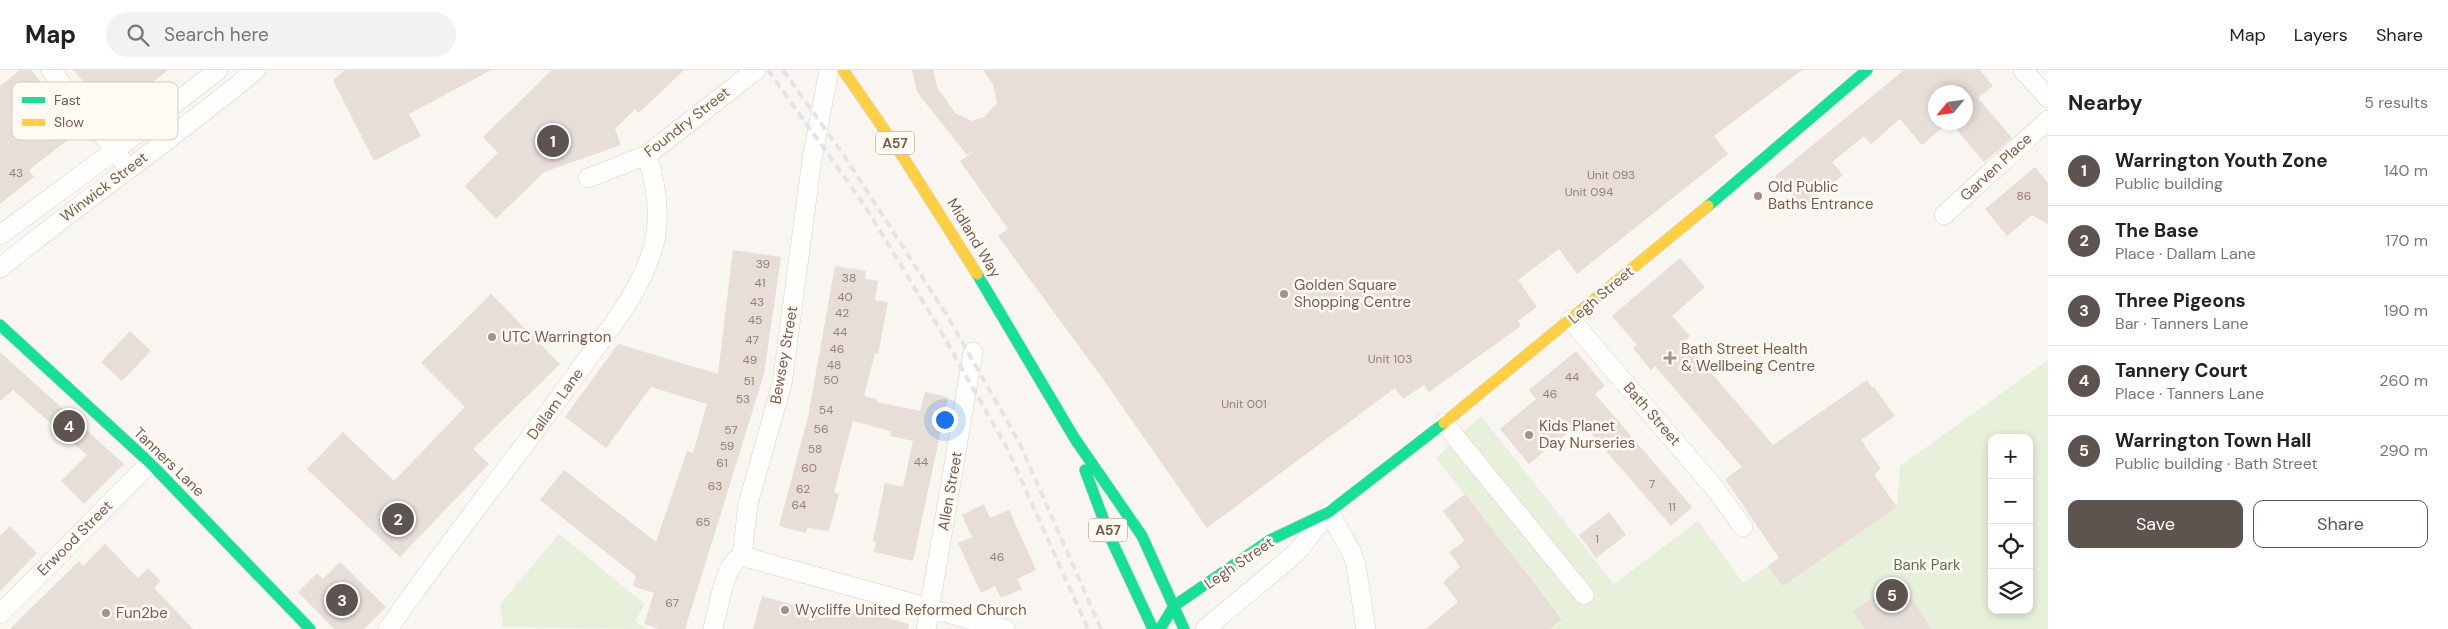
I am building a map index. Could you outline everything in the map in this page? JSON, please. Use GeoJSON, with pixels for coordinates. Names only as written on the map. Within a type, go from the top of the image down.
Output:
{"type":"FeatureCollection","features":[{"type":"Feature","properties":{"kind":"main road","name":"Midland Way"},"geometry":{"type":"LineString","coordinates":[[844,70],[928,190],[1017,337],[1069,428],[1138,529],[1150,550],[1184,629]]}},
{"type":"Feature","properties":{"kind":"main road","name":"Legh Street"},"geometry":{"type":"LineString","coordinates":[[1160,629],[1174,606],[1270,540],[1329,512],[1444,423],[1571,320],[1857,73]]}},
{"type":"Feature","properties":{"kind":"main road","name":"Tanners Lane"},"geometry":{"type":"LineString","coordinates":[[0,325],[150,463],[310,629]]}},
{"type":"Feature","properties":{"kind":"main road","name":"Midland Way"},"geometry":{"type":"LineString","coordinates":[[1069,428],[1110,537],[1153,629]]}},
{"type":"Feature","properties":{"kind":"street"},"geometry":{"type":"LineString","coordinates":[[51,70],[60,82]]}},
{"type":"Feature","properties":{"kind":"street","name":"Winwick Street"},"geometry":{"type":"LineString","coordinates":[[178,101],[218,70]]}},
{"type":"Feature","properties":{"kind":"street","name":"Winwick Street"},"geometry":{"type":"LineString","coordinates":[[178,131],[256,70]]}},
{"type":"Feature","properties":{"kind":"street","name":"Foundry Street"},"geometry":{"type":"LineString","coordinates":[[588,178],[647,155],[738,82],[756,70]]}},
{"type":"Feature","properties":{"kind":"street","name":"Bewsey Street"},"geometry":{"type":"LineString","coordinates":[[742,556],[748,504],[782,384],[812,159],[830,70]]}},
{"type":"Feature","properties":{"kind":"street"},"geometry":{"type":"LineString","coordinates":[[2024,70],[2048,98]]}},
{"type":"Feature","properties":{"kind":"street","name":"Garven Place"},"geometry":{"type":"LineString","coordinates":[[1944,214],[2048,120]]}},
{"type":"Feature","properties":{"kind":"street"},"geometry":{"type":"LineString","coordinates":[[105,140],[128,168]]}},
{"type":"Feature","properties":{"kind":"street","name":"Winwick Street"},"geometry":{"type":"LineString","coordinates":[[0,235],[128,140]]}},
{"type":"Feature","properties":{"kind":"street","name":"Winwick Street"},"geometry":{"type":"LineString","coordinates":[[0,268],[166,140]]}},
{"type":"Feature","properties":{"kind":"street","name":"Dallam Lane"},"geometry":{"type":"LineString","coordinates":[[388,629],[515,459],[637,287],[651,253],[657,228],[657,196],[647,155]]}},
{"type":"Feature","properties":{"kind":"street","name":"Bath Street"},"geometry":{"type":"LineString","coordinates":[[1571,320],[1718,491],[1724,514],[1743,527]]}},
{"type":"Feature","properties":{"kind":"street","name":"Allen Street"},"geometry":{"type":"LineString","coordinates":[[926,629],[974,352]]}},
{"type":"Feature","properties":{"kind":"street"},"geometry":{"type":"LineString","coordinates":[[1444,423],[1584,595]]}},
{"type":"Feature","properties":{"kind":"street","name":"Erwood Street"},"geometry":{"type":"LineString","coordinates":[[0,614],[150,463]]}},
{"type":"Feature","properties":{"kind":"street"},"geometry":{"type":"LineString","coordinates":[[1329,512],[1351,551],[1356,565],[1366,629]]}},
{"type":"Feature","properties":{"kind":"street","name":"Legh Street"},"geometry":{"type":"LineString","coordinates":[[1205,629],[1296,553],[1329,512]]}},
{"type":"Feature","properties":{"kind":"street"},"geometry":{"type":"LineString","coordinates":[[713,629],[728,570],[737,558],[742,556],[1005,629]]}},
{"type":"Feature","properties":{"kind":"green space","name":"Bank Park"},"geometry":{"type":"Polygon","coordinates":[[[2048,360],[2048,629],[1549,629],[1562,618],[1436,458],[1481,416],[1614,584],[1698,521],[1743,583],[1768,566],[1783,586],[1897,507],[1900,466],[2048,360]]]}},
{"type":"Feature","properties":{"kind":"green space"},"geometry":{"type":"Polygon","coordinates":[[[559,534],[645,604],[635,621],[647,629],[503,627],[500,604],[559,534]]]}},
{"type":"Feature","properties":{"kind":"building"},"geometry":{"type":"Polygon","coordinates":[[[20,70],[31,70],[40,82],[12,82],[12,140],[67,140],[29,170],[34,177],[0,204],[0,86],[20,70]]]}},
{"type":"Feature","properties":{"kind":"building"},"geometry":{"type":"Polygon","coordinates":[[[74,70],[168,70],[153,82],[83,82],[74,70]]]}},
{"type":"Feature","properties":{"kind":"building"},"geometry":{"type":"Polygon","coordinates":[[[345,70],[491,70],[409,114],[421,136],[374,161],[333,80],[345,70]]]}},
{"type":"Feature","properties":{"kind":"building"},"geometry":{"type":"Polygon","coordinates":[[[552,70],[684,70],[639,113],[635,109],[615,129],[621,145],[544,172],[496,219],[465,186],[498,153],[483,137],[552,70]]]}},
{"type":"Feature","properties":{"kind":"building","name":"Golden Square Shopping Centre"},"geometry":{"type":"Polygon","coordinates":[[[912,70],[933,70],[937,87],[955,113],[972,121],[984,117],[997,103],[993,84],[983,70],[1802,70],[1714,136],[1728,154],[1577,274],[1559,249],[1518,280],[1537,307],[1518,321],[1521,326],[1429,392],[1424,385],[1403,399],[1395,388],[1207,528],[1103,379],[998,236],[1008,229],[960,161],[978,149],[967,155],[917,92],[912,70]]]}},
{"type":"Feature","properties":{"kind":"building"},"geometry":{"type":"Polygon","coordinates":[[[1904,70],[1980,70],[1993,86],[1978,98],[2012,138],[1984,162],[1957,130],[1973,130],[1973,85],[1928,85],[1928,130],[1940,130],[1922,145],[1900,119],[1871,144],[1864,136],[1832,162],[1843,175],[1802,209],[1775,176],[1904,70]]]}},
{"type":"Feature","properties":{"kind":"building"},"geometry":{"type":"Polygon","coordinates":[[[2035,167],[2048,183],[2048,224],[2032,215],[2007,236],[1985,209],[2035,167]]]}},
{"type":"Feature","properties":{"kind":"building"},"geometry":{"type":"Polygon","coordinates":[[[733,250],[781,257],[764,374],[685,629],[659,629],[644,624],[654,593],[633,586],[636,576],[540,500],[564,470],[656,542],[687,451],[693,453],[707,404],[651,387],[606,448],[565,417],[618,344],[718,374],[733,250]]]}},
{"type":"Feature","properties":{"kind":"building"},"geometry":{"type":"Polygon","coordinates":[[[1680,258],[1705,287],[1672,316],[1690,336],[1684,341],[1773,445],[1867,380],[1895,416],[1861,440],[1881,469],[1874,474],[1897,507],[1783,586],[1768,566],[1779,558],[1725,479],[1742,467],[1655,366],[1651,370],[1633,348],[1637,345],[1612,316],[1680,258]]]}},
{"type":"Feature","properties":{"kind":"building"},"geometry":{"type":"Polygon","coordinates":[[[835,266],[866,271],[865,279],[878,281],[875,300],[888,302],[878,354],[875,353],[864,396],[877,399],[877,402],[920,411],[925,392],[948,397],[913,561],[874,552],[876,542],[873,541],[885,483],[903,487],[913,441],[890,436],[891,431],[853,421],[834,492],[839,494],[829,531],[807,528],[806,533],[779,526],[808,417],[835,266]]]}},
{"type":"Feature","properties":{"kind":"building"},"geometry":{"type":"Polygon","coordinates":[[[491,294],[560,364],[473,449],[489,464],[400,557],[307,469],[343,432],[394,481],[465,407],[421,363],[491,294]]]}},
{"type":"Feature","properties":{"kind":"building"},"geometry":{"type":"Polygon","coordinates":[[[130,331],[151,351],[122,381],[101,362],[130,331]]]}},
{"type":"Feature","properties":{"kind":"building"},"geometry":{"type":"Polygon","coordinates":[[[1576,351],[1605,386],[1595,394],[1692,507],[1671,526],[1581,422],[1529,464],[1500,429],[1536,399],[1529,390],[1576,351]]]}},
{"type":"Feature","properties":{"kind":"building"},"geometry":{"type":"Polygon","coordinates":[[[0,352],[124,464],[84,504],[61,481],[87,455],[13,390],[0,401],[0,352]]]}},
{"type":"Feature","properties":{"kind":"building"},"geometry":{"type":"Polygon","coordinates":[[[1465,494],[1562,619],[1549,629],[1426,629],[1458,602],[1443,582],[1460,567],[1449,552],[1465,541],[1443,511],[1465,494]]]}},
{"type":"Feature","properties":{"kind":"building"},"geometry":{"type":"Polygon","coordinates":[[[984,504],[990,518],[1009,510],[1036,570],[1017,579],[1022,589],[1001,598],[995,586],[981,593],[958,543],[972,537],[962,515],[984,504]]]}},
{"type":"Feature","properties":{"kind":"building"},"geometry":{"type":"Polygon","coordinates":[[[1609,512],[1626,535],[1596,558],[1579,535],[1609,512]]]}},
{"type":"Feature","properties":{"kind":"building"},"geometry":{"type":"Polygon","coordinates":[[[10,526],[37,553],[0,591],[0,536],[10,526]]]}},
{"type":"Feature","properties":{"kind":"building"},"geometry":{"type":"Polygon","coordinates":[[[105,544],[138,578],[148,568],[161,581],[154,588],[193,629],[10,629],[79,561],[83,566],[105,544]]]}},
{"type":"Feature","properties":{"kind":"building"},"geometry":{"type":"Polygon","coordinates":[[[340,562],[386,607],[364,629],[334,629],[298,592],[317,573],[323,579],[340,562]]]}},
{"type":"Feature","properties":{"kind":"building"},"geometry":{"type":"Polygon","coordinates":[[[1899,580],[1932,629],[1865,629],[1853,611],[1899,580]]]}},
{"type":"Feature","properties":{"kind":"building","name":"Wycliffe United Reformed Church"},"geometry":{"type":"Polygon","coordinates":[[[762,596],[833,616],[837,604],[909,624],[908,629],[753,629],[762,596]]]}},
{"type":"Feature","properties":{"kind":"railway"},"geometry":{"type":"LineString","coordinates":[[768,70],[865,206],[936,323],[1007,448],[1088,629]]}},
{"type":"Feature","properties":{"kind":"railway"},"geometry":{"type":"LineString","coordinates":[[783,70],[847,160],[948,317],[1019,442],[1101,629]]}},
{"type":"Feature","properties":{"kind":"traffic: fast"},"geometry":{"type":"LineString","coordinates":[[1708,206],[1867,70]]}},
{"type":"Feature","properties":{"kind":"traffic: fast"},"geometry":{"type":"LineString","coordinates":[[977,274],[1075,439],[1142,536],[1184,629]]}},
{"type":"Feature","properties":{"kind":"traffic: fast"},"geometry":{"type":"LineString","coordinates":[[0,325],[150,463],[310,629]]}},
{"type":"Feature","properties":{"kind":"traffic: fast"},"geometry":{"type":"LineString","coordinates":[[1160,629],[1174,606],[1270,540],[1329,512],[1444,423]]}},
{"type":"Feature","properties":{"kind":"traffic: fast"},"geometry":{"type":"LineString","coordinates":[[1085,470],[1110,537],[1153,629]]}},
{"type":"Feature","properties":{"kind":"traffic: slow"},"geometry":{"type":"LineString","coordinates":[[843,70],[903,157],[977,274]]}},
{"type":"Feature","properties":{"kind":"traffic: slow"},"geometry":{"type":"LineString","coordinates":[[1444,423],[1708,206]]}},
{"type":"Feature","properties":{"kind":"place","name":"Warrington Youth Zone"},"geometry":{"type":"Point","coordinates":[553,141]}},
{"type":"Feature","properties":{"kind":"place","name":"Old Public Baths Entrance"},"geometry":{"type":"Point","coordinates":[1758,196]}},
{"type":"Feature","properties":{"kind":"place","name":"Golden Square Shopping Centre"},"geometry":{"type":"Point","coordinates":[1284,294]}},
{"type":"Feature","properties":{"kind":"place","name":"UTC Warrington"},"geometry":{"type":"Point","coordinates":[492,337]}},
{"type":"Feature","properties":{"kind":"place","name":"Bath Street Health & Wellbeing Centre"},"geometry":{"type":"Point","coordinates":[1670,358]}},
{"type":"Feature","properties":{"kind":"place","name":"Tannery Court"},"geometry":{"type":"Point","coordinates":[69,426]}},
{"type":"Feature","properties":{"kind":"place","name":"Kids Planet Day Nurseries"},"geometry":{"type":"Point","coordinates":[1529,435]}},
{"type":"Feature","properties":{"kind":"place","name":"The Base"},"geometry":{"type":"Point","coordinates":[398,519]}},
{"type":"Feature","properties":{"kind":"place","name":"Warrington Town Hall"},"geometry":{"type":"Point","coordinates":[1892,595]}},
{"type":"Feature","properties":{"kind":"place","name":"Three Pigeons"},"geometry":{"type":"Point","coordinates":[342,600]}},
{"type":"Feature","properties":{"kind":"place","name":"Wycliffe United Reformed Church"},"geometry":{"type":"Point","coordinates":[785,610]}},
{"type":"Feature","properties":{"kind":"place","name":"Fun2be"},"geometry":{"type":"Point","coordinates":[106,613]}}]}
